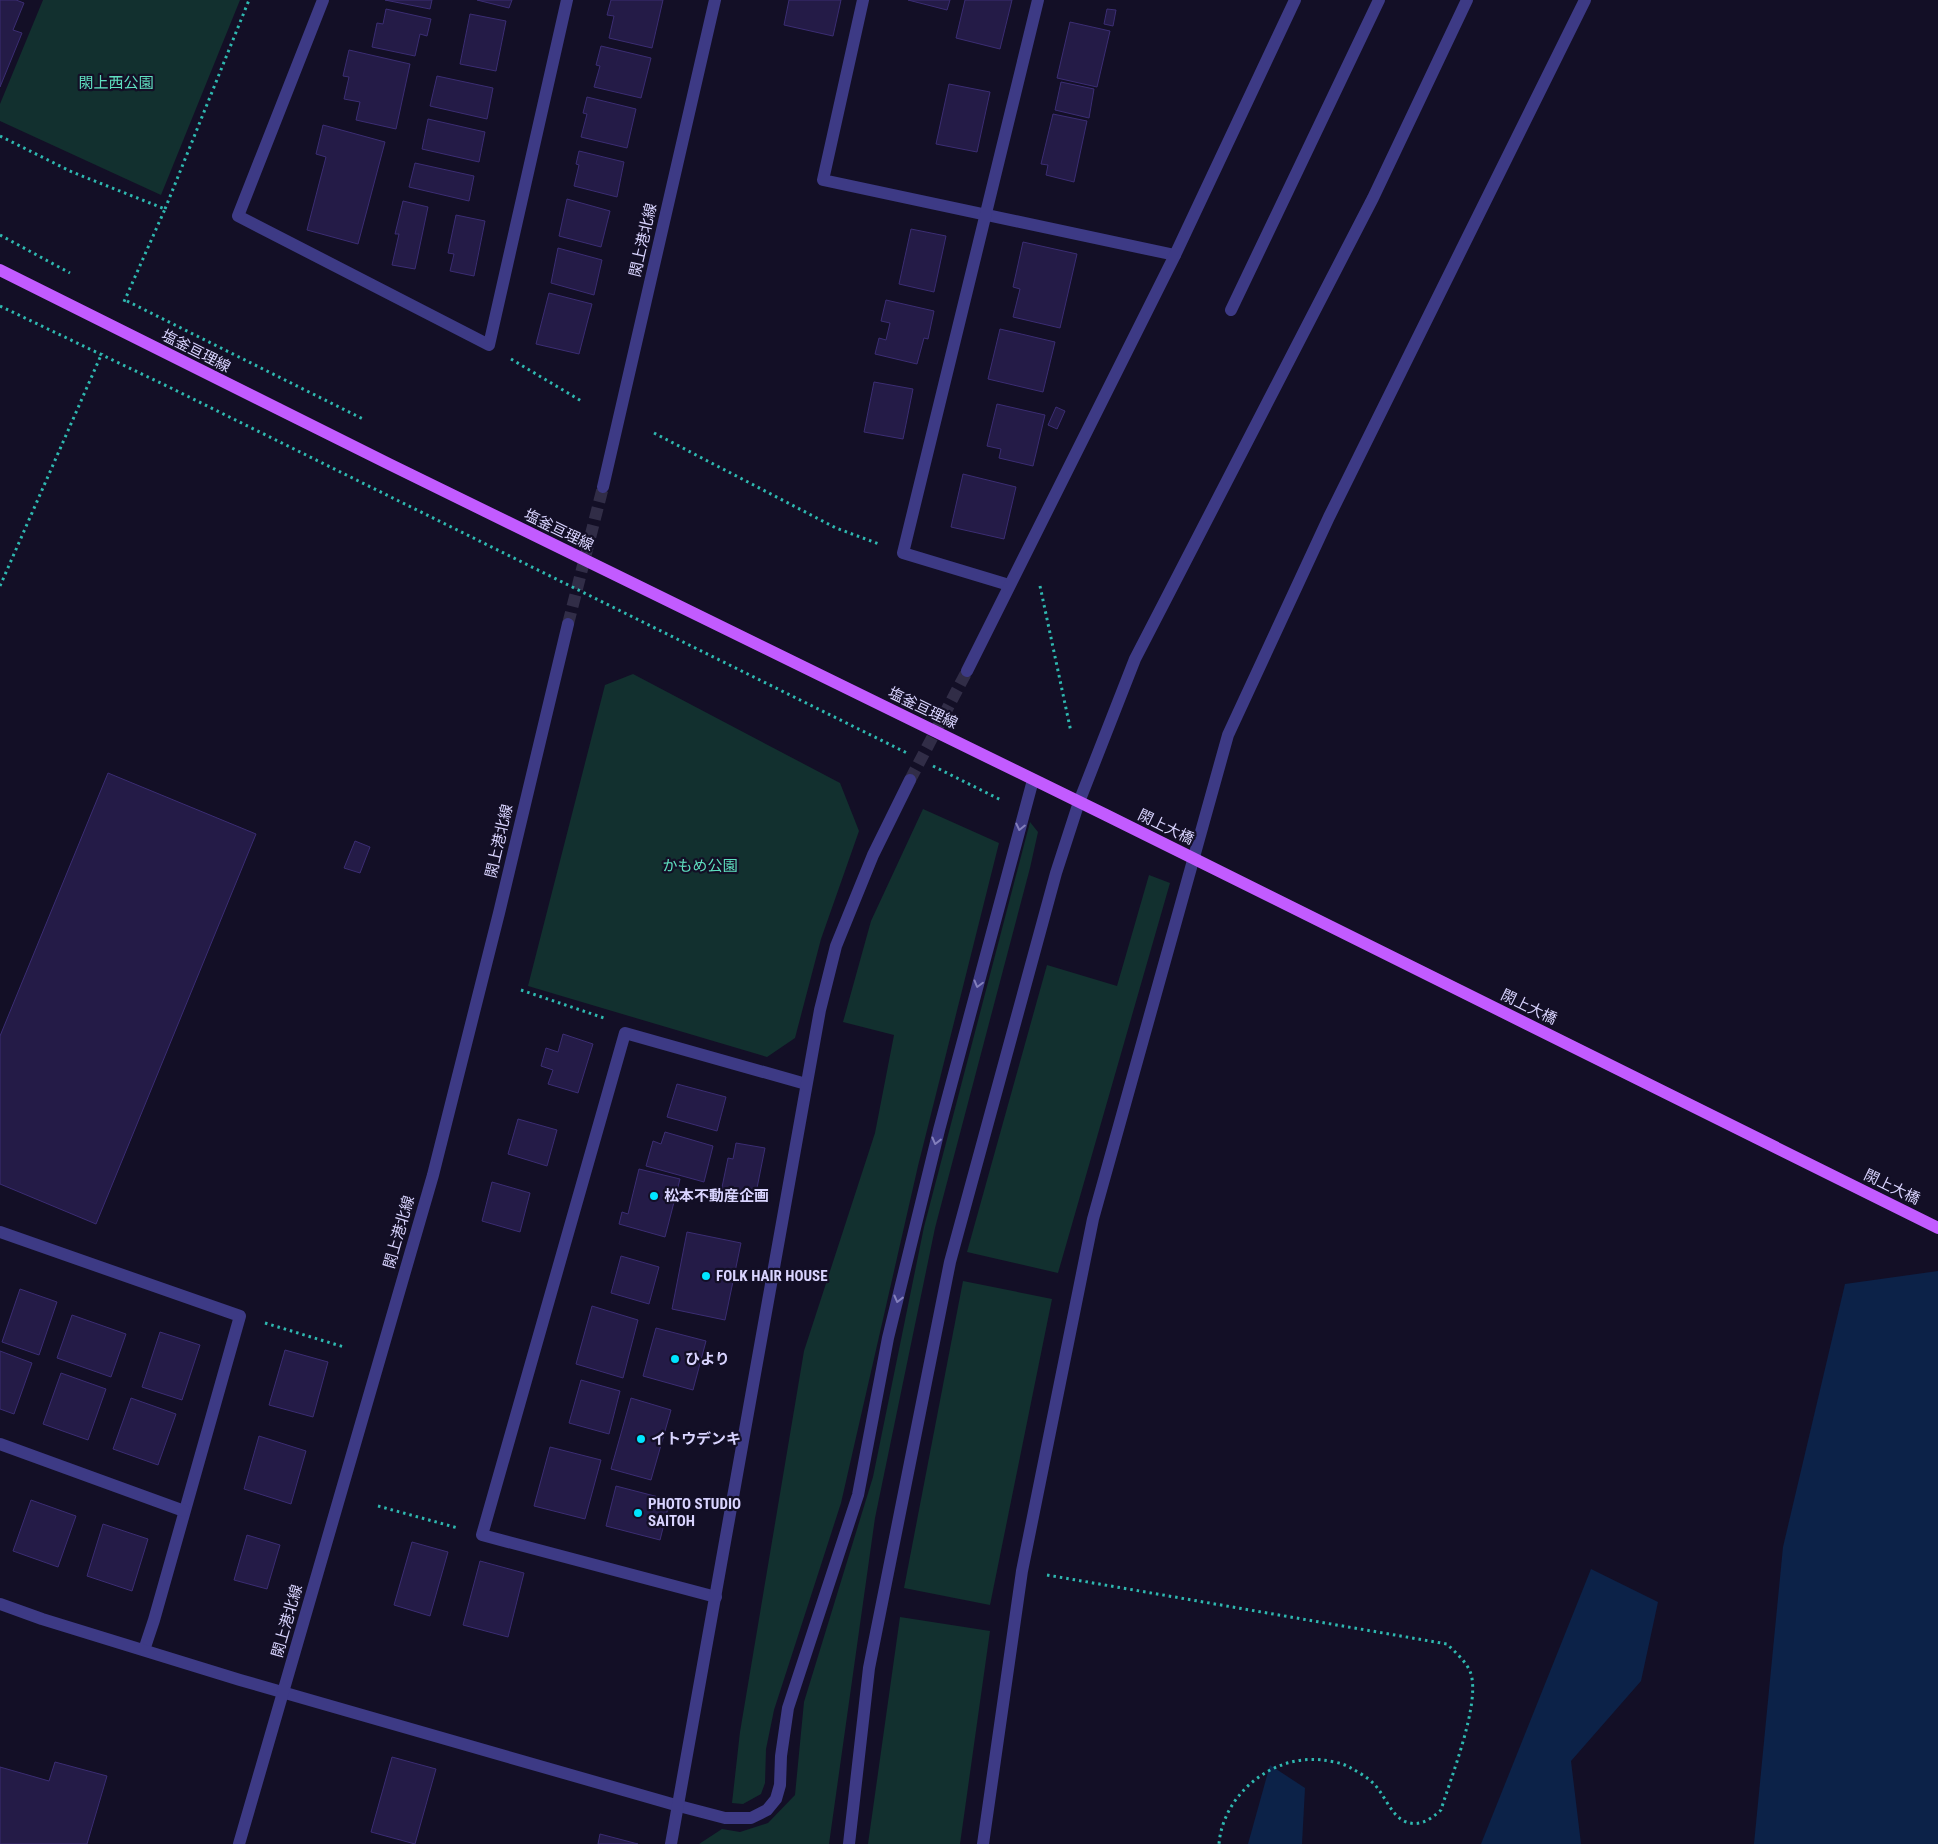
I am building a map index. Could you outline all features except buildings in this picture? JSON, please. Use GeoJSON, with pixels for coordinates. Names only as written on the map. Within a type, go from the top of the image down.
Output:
{"type":"FeatureCollection","features":[{"type":"Feature","properties":{"kind":"main road","name":"塩釜亘理線"},"geometry":{"type":"LineString","coordinates":[[0,270],[181,361],[1106,815]]}},
{"type":"Feature","properties":{"kind":"main road","name":"閖上大橋"},"geometry":{"type":"LineString","coordinates":[[1106,815],[1938,1228]]}},
{"type":"Feature","properties":{"kind":"street"},"geometry":{"type":"LineString","coordinates":[[323,0],[238,216],[489,346],[567,0]]}},
{"type":"Feature","properties":{"kind":"street","name":"閖上港北線"},"geometry":{"type":"LineString","coordinates":[[603,487],[715,0]]}},
{"type":"Feature","properties":{"kind":"street"},"geometry":{"type":"LineString","coordinates":[[862,0],[823,180],[1175,256]]}},
{"type":"Feature","properties":{"kind":"street"},"geometry":{"type":"LineString","coordinates":[[1009,585],[903,553],[1038,0]]}},
{"type":"Feature","properties":{"kind":"street"},"geometry":{"type":"LineString","coordinates":[[967,671],[1175,256],[1295,0]]}},
{"type":"Feature","properties":{"kind":"street"},"geometry":{"type":"LineString","coordinates":[[1231,310],[1379,0]]}},
{"type":"Feature","properties":{"kind":"street"},"geometry":{"type":"LineString","coordinates":[[849,1844],[869,1668],[950,1262],[1056,873],[1079,802],[1134,659],[1373,198],[1467,0]]}},
{"type":"Feature","properties":{"kind":"street"},"geometry":{"type":"LineString","coordinates":[[983,1844],[1022,1571],[1093,1219],[1228,735],[1334,508],[1585,0]]}},
{"type":"Feature","properties":{"kind":"street","name":"閖上港北線"},"geometry":{"type":"LineString","coordinates":[[239,1844],[433,1175],[499,913],[568,624]]}},
{"type":"Feature","properties":{"kind":"street"},"geometry":{"type":"LineString","coordinates":[[671,1844],[820,1010],[836,946],[873,855],[910,780]]}},
{"type":"Feature","properties":{"kind":"street"},"geometry":{"type":"LineString","coordinates":[[0,1604],[42,1620],[283,1693],[679,1806],[724,1818],[751,1818],[767,1810],[776,1799],[780,1785],[781,1756],[788,1708],[858,1495],[888,1338],[934,1149],[1033,780]]}},
{"type":"Feature","properties":{"kind":"street"},"geometry":{"type":"LineString","coordinates":[[716,1596],[482,1535],[625,1033],[806,1084]]}},
{"type":"Feature","properties":{"kind":"street"},"geometry":{"type":"LineString","coordinates":[[0,1232],[240,1316],[144,1650]]}},
{"type":"Feature","properties":{"kind":"street"},"geometry":{"type":"LineString","coordinates":[[0,1444],[184,1511]]}},
{"type":"Feature","properties":{"kind":"path"},"geometry":{"type":"LineString","coordinates":[[122,307],[165,209],[249,0]]}},
{"type":"Feature","properties":{"kind":"path"},"geometry":{"type":"LineString","coordinates":[[0,136],[72,172],[165,209]]}},
{"type":"Feature","properties":{"kind":"path"},"geometry":{"type":"LineString","coordinates":[[0,235],[74,275]]}},
{"type":"Feature","properties":{"kind":"path"},"geometry":{"type":"LineString","coordinates":[[116,296],[194,333]]}},
{"type":"Feature","properties":{"kind":"path"},"geometry":{"type":"LineString","coordinates":[[0,306],[171,388],[909,754]]}},
{"type":"Feature","properties":{"kind":"path"},"geometry":{"type":"LineString","coordinates":[[489,346],[584,402]]}},
{"type":"Feature","properties":{"kind":"path"},"geometry":{"type":"LineString","coordinates":[[0,586],[103,351]]}},
{"type":"Feature","properties":{"kind":"path"},"geometry":{"type":"LineString","coordinates":[[654,433],[836,528],[903,553]]}},
{"type":"Feature","properties":{"kind":"path"},"geometry":{"type":"LineString","coordinates":[[1041,589],[1071,732]]}},
{"type":"Feature","properties":{"kind":"path"},"geometry":{"type":"LineString","coordinates":[[927,763],[1024,811]]}},
{"type":"Feature","properties":{"kind":"path"},"geometry":{"type":"LineString","coordinates":[[521,990],[610,1020],[625,1033]]}},
{"type":"Feature","properties":{"kind":"path"},"geometry":{"type":"LineString","coordinates":[[240,1316],[344,1347]]}},
{"type":"Feature","properties":{"kind":"path"},"geometry":{"type":"LineString","coordinates":[[378,1506],[482,1535]]}},
{"type":"Feature","properties":{"kind":"path"},"geometry":{"type":"LineString","coordinates":[[1022,1571],[1447,1644],[1460,1656],[1470,1673],[1474,1690],[1471,1711],[1442,1810],[1430,1820],[1420,1823],[1410,1823],[1402,1820],[1374,1783],[1349,1766],[1308,1758],[1288,1761],[1263,1774],[1249,1784],[1237,1798],[1227,1815],[1219,1844]]}},
{"type":"Feature","properties":{"kind":"green space","name":"閖上西公園"},"geometry":{"type":"Polygon","coordinates":[[[43,0],[240,0],[161,195],[0,121],[0,104],[43,0]]]}},
{"type":"Feature","properties":{"kind":"green space","name":"かもめ公園"},"geometry":{"type":"Polygon","coordinates":[[[633,674],[840,783],[859,831],[821,939],[795,1038],[767,1057],[528,986],[605,685],[633,674]]]}},
{"type":"Feature","properties":{"kind":"green space"},"geometry":{"type":"Polygon","coordinates":[[[923,809],[999,843],[918,1166],[841,1503],[774,1710],[766,1749],[765,1783],[761,1794],[743,1804],[732,1803],[740,1732],[804,1351],[875,1133],[894,1035],[843,1022],[871,921],[923,809]]]}},
{"type":"Feature","properties":{"kind":"green space"},"geometry":{"type":"Polygon","coordinates":[[[1030,822],[1038,832],[1030,868],[935,1228],[875,1518],[829,1844],[699,1844],[722,1829],[740,1832],[768,1823],[795,1795],[804,1702],[873,1477],[924,1227],[1030,822]]]}},
{"type":"Feature","properties":{"kind":"green space"},"geometry":{"type":"Polygon","coordinates":[[[1149,875],[1170,883],[1058,1273],[967,1252],[1047,965],[1117,986],[1149,875]]]}},
{"type":"Feature","properties":{"kind":"green space"},"geometry":{"type":"Polygon","coordinates":[[[963,1281],[1052,1299],[990,1605],[904,1588],[963,1281]]]}},
{"type":"Feature","properties":{"kind":"green space"},"geometry":{"type":"Polygon","coordinates":[[[900,1617],[990,1631],[960,1844],[868,1844],[900,1617]]]}},
{"type":"Feature","properties":{"kind":"water"},"geometry":{"type":"Polygon","coordinates":[[[1938,1271],[1938,1844],[1754,1844],[1783,1547],[1845,1284],[1938,1271]]]}},
{"type":"Feature","properties":{"kind":"water"},"geometry":{"type":"Polygon","coordinates":[[[1591,1569],[1658,1602],[1641,1681],[1571,1761],[1581,1844],[1481,1844],[1591,1569]]]}},
{"type":"Feature","properties":{"kind":"water"},"geometry":{"type":"Polygon","coordinates":[[[1270,1765],[1305,1788],[1302,1844],[1248,1844],[1270,1765]]]}},
{"type":"Feature","properties":{"kind":"tunnel"},"geometry":{"type":"LineString","coordinates":[[568,624],[603,487]]}},
{"type":"Feature","properties":{"kind":"tunnel"},"geometry":{"type":"LineString","coordinates":[[910,780],[967,671]]}},
{"type":"Feature","properties":{"kind":"place","name":"松本不動産企画"},"geometry":{"type":"Point","coordinates":[654,1196]}},
{"type":"Feature","properties":{"kind":"place","name":"FOLK HAIR HOUSE"},"geometry":{"type":"Point","coordinates":[706,1276]}},
{"type":"Feature","properties":{"kind":"place","name":"ひより"},"geometry":{"type":"Point","coordinates":[675,1359]}},
{"type":"Feature","properties":{"kind":"place","name":"イトウデンキ"},"geometry":{"type":"Point","coordinates":[641,1439]}},
{"type":"Feature","properties":{"kind":"place","name":"PHOTO STUDIO SAITOH"},"geometry":{"type":"Point","coordinates":[638,1513]}}]}
